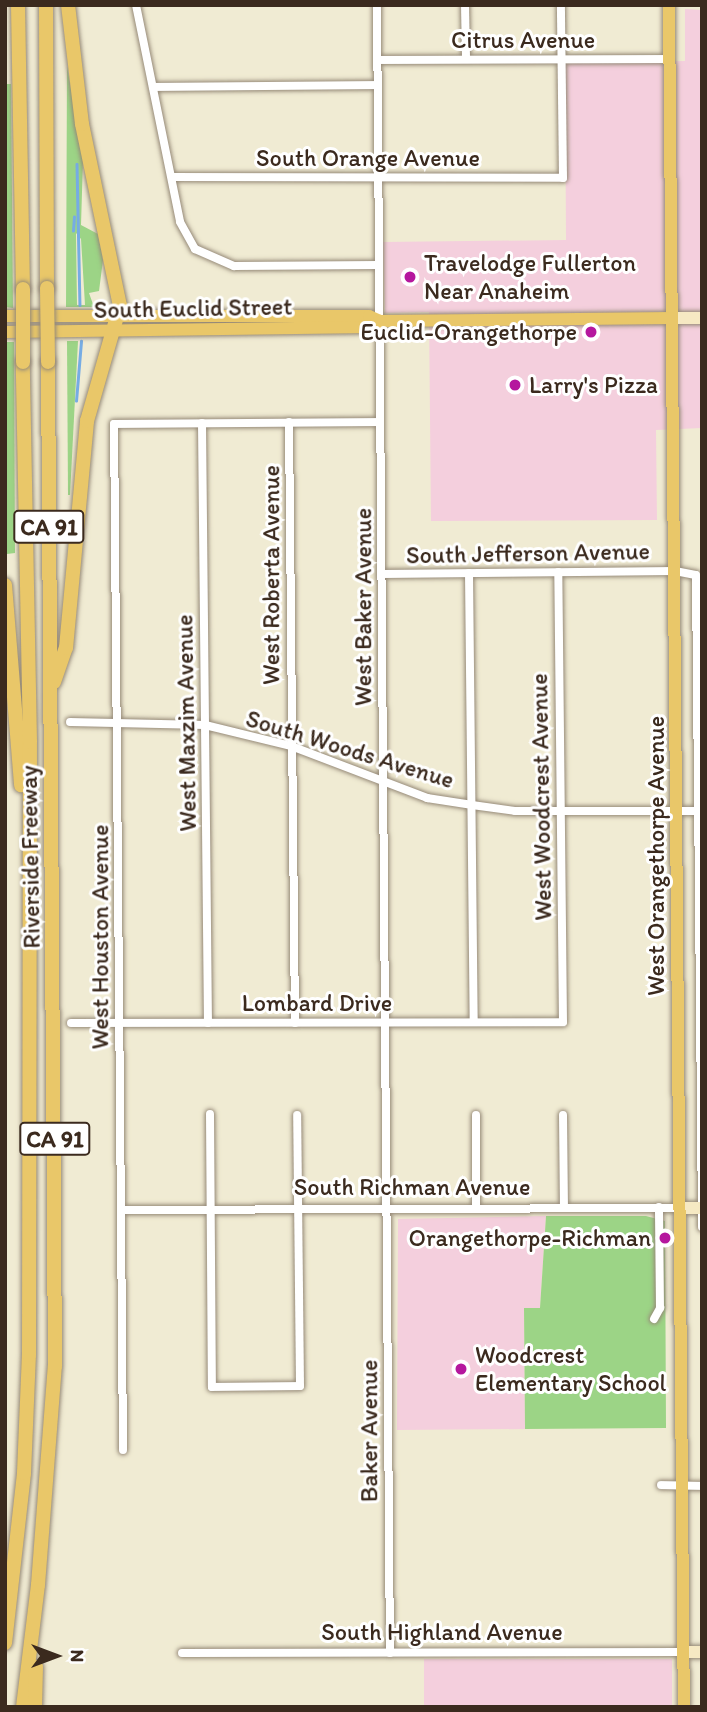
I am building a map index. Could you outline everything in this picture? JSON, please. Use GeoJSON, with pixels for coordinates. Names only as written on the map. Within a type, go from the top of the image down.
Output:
{"type":"FeatureCollection","features":[{"type":"Feature","properties":{"kind":"highway","name":"Riverside Freeway"},"geometry":{"type":"LineString","coordinates":[[5,1643],[24,1473],[29,1355],[27,878],[30,742],[18,5]]}},
{"type":"Feature","properties":{"kind":"highway","name":"Riverside Freeway"},"geometry":{"type":"LineString","coordinates":[[23,1707],[38,1585],[55,1366],[46,5]]}},
{"type":"Feature","properties":{"kind":"highway"},"geometry":{"type":"LineString","coordinates":[[50,693],[66,648],[87,421],[119,316],[120,300],[82,124],[68,5]]}},
{"type":"Feature","properties":{"kind":"highway"},"geometry":{"type":"LineString","coordinates":[[5,585],[27,878]]}},
{"type":"Feature","properties":{"kind":"highway"},"geometry":{"type":"LineString","coordinates":[[35,1707],[38,1585]]}},
{"type":"Feature","properties":{"kind":"main road","name":"West Orangethorpe Avenue"},"geometry":{"type":"LineString","coordinates":[[669,5],[684,1707]]}},
{"type":"Feature","properties":{"kind":"main road","name":"South Euclid Street"},"geometry":{"type":"LineString","coordinates":[[5,316],[369,316],[380,321],[671,318]]}},
{"type":"Feature","properties":{"kind":"main road","name":"South Euclid Street"},"geometry":{"type":"LineString","coordinates":[[5,332],[370,327],[380,321]]}},
{"type":"Feature","properties":{"kind":"street"},"geometry":{"type":"LineString","coordinates":[[136,5],[180,222],[195,249],[208,258],[234,266],[379,265]]}},
{"type":"Feature","properties":{"kind":"street","name":"West Baker Avenue"},"geometry":{"type":"LineString","coordinates":[[377,5],[387,1208]]}},
{"type":"Feature","properties":{"kind":"street"},"geometry":{"type":"LineString","coordinates":[[466,5],[466,59]]}},
{"type":"Feature","properties":{"kind":"street"},"geometry":{"type":"LineString","coordinates":[[561,5],[562,60]]}},
{"type":"Feature","properties":{"kind":"street","name":"Citrus Avenue"},"geometry":{"type":"LineString","coordinates":[[378,60],[669,59]]}},
{"type":"Feature","properties":{"kind":"street","name":"South Orange Avenue"},"geometry":{"type":"LineString","coordinates":[[172,177],[563,178],[562,60]]}},
{"type":"Feature","properties":{"kind":"street"},"geometry":{"type":"LineString","coordinates":[[153,87],[378,85]]}},
{"type":"Feature","properties":{"kind":"street","name":"South Euclid Street"},"geometry":{"type":"LineString","coordinates":[[671,318],[702,318]]}},
{"type":"Feature","properties":{"kind":"street","name":"West Roberta Avenue"},"geometry":{"type":"LineString","coordinates":[[289,422],[295,1023]]}},
{"type":"Feature","properties":{"kind":"street"},"geometry":{"type":"LineString","coordinates":[[202,423],[380,422]]}},
{"type":"Feature","properties":{"kind":"street","name":"West Houston Avenue"},"geometry":{"type":"LineString","coordinates":[[123,1450],[114,424],[202,423]]}},
{"type":"Feature","properties":{"kind":"street","name":"West Maxzim Avenue"},"geometry":{"type":"LineString","coordinates":[[202,423],[208,1023]]}},
{"type":"Feature","properties":{"kind":"street"},"geometry":{"type":"LineString","coordinates":[[675,571],[696,575],[702,1227]]}},
{"type":"Feature","properties":{"kind":"street","name":"South Jefferson Avenue"},"geometry":{"type":"LineString","coordinates":[[382,574],[675,571]]}},
{"type":"Feature","properties":{"kind":"street","name":"West Woodcrest Avenue"},"geometry":{"type":"LineString","coordinates":[[558,572],[563,1022]]}},
{"type":"Feature","properties":{"kind":"street"},"geometry":{"type":"LineString","coordinates":[[470,573],[474,1022]]}},
{"type":"Feature","properties":{"kind":"street","name":"South Woods Avenue"},"geometry":{"type":"LineString","coordinates":[[70,722],[205,725],[291,746],[383,785],[472,805],[561,811],[700,811]]}},
{"type":"Feature","properties":{"kind":"street","name":"Lombard Drive"},"geometry":{"type":"LineString","coordinates":[[71,1023],[563,1022]]}},
{"type":"Feature","properties":{"kind":"street"},"geometry":{"type":"LineString","coordinates":[[210,1114],[212,1387],[300,1386],[297,1115]]}},
{"type":"Feature","properties":{"kind":"street"},"geometry":{"type":"LineString","coordinates":[[476,1115],[477,1208]]}},
{"type":"Feature","properties":{"kind":"street"},"geometry":{"type":"LineString","coordinates":[[563,1115],[564,1208]]}},
{"type":"Feature","properties":{"kind":"street"},"geometry":{"type":"LineString","coordinates":[[654,1319],[660,1308],[659,1207]]}},
{"type":"Feature","properties":{"kind":"street","name":"Baker Avenue"},"geometry":{"type":"LineString","coordinates":[[387,1208],[390,1653]]}},
{"type":"Feature","properties":{"kind":"street","name":"South Richman Avenue"},"geometry":{"type":"LineString","coordinates":[[122,1210],[702,1208]]}},
{"type":"Feature","properties":{"kind":"street"},"geometry":{"type":"LineString","coordinates":[[661,1485],[702,1486]]}},
{"type":"Feature","properties":{"kind":"street","name":"South Highland Avenue"},"geometry":{"type":"LineString","coordinates":[[182,1653],[702,1652]]}},
{"type":"Feature","properties":{"kind":"shaded area"},"geometry":{"type":"Polygon","coordinates":[[[685,9],[702,10],[702,428],[656,430],[657,520],[431,521],[429,312],[385,313],[383,242],[566,240],[565,63],[685,61],[685,9]]]}},
{"type":"Feature","properties":{"kind":"shaded area","name":"Woodcrest Elementary School"},"geometry":{"type":"Polygon","coordinates":[[[546,1216],[540,1308],[524,1309],[525,1429],[397,1430],[398,1219],[546,1216]]]}},
{"type":"Feature","properties":{"kind":"shaded area"},"geometry":{"type":"Polygon","coordinates":[[[424,1659],[672,1659],[672,1707],[424,1707],[424,1659]]]}},
{"type":"Feature","properties":{"kind":"green space"},"geometry":{"type":"Polygon","coordinates":[[[67,66],[83,160],[81,225],[98,234],[103,260],[99,291],[89,293],[94,307],[66,307],[67,66]],[[76,233],[77,305],[85,305],[81,239],[76,233]]]}},
{"type":"Feature","properties":{"kind":"green space"},"geometry":{"type":"Polygon","coordinates":[[[5,84],[11,84],[13,308],[5,307],[5,84]]]}},
{"type":"Feature","properties":{"kind":"green space"},"geometry":{"type":"Polygon","coordinates":[[[67,341],[78,341],[70,495],[68,495],[67,341]]]}},
{"type":"Feature","properties":{"kind":"green space"},"geometry":{"type":"Polygon","coordinates":[[[5,342],[14,342],[15,553],[7,554],[5,545],[5,342]]]}},
{"type":"Feature","properties":{"kind":"green space"},"geometry":{"type":"Polygon","coordinates":[[[546,1216],[646,1216],[665,1221],[666,1428],[525,1429],[524,1308],[540,1308],[546,1216]]]}},
{"type":"Feature","properties":{"kind":"waterway"},"geometry":{"type":"LineString","coordinates":[[77,164],[80,305]]}},
{"type":"Feature","properties":{"kind":"waterway"},"geometry":{"type":"LineString","coordinates":[[73,231],[74,217]]}},
{"type":"Feature","properties":{"kind":"waterway"},"geometry":{"type":"LineString","coordinates":[[76,401],[81,341]]}},
{"type":"Feature","properties":{"kind":"place","name":"Travelodge Fullerton Near Anaheim"},"geometry":{"type":"Point","coordinates":[410,277]}},
{"type":"Feature","properties":{"kind":"place","name":"Euclid-Orangethorpe"},"geometry":{"type":"Point","coordinates":[591,332]}},
{"type":"Feature","properties":{"kind":"place","name":"Larry's Pizza"},"geometry":{"type":"Point","coordinates":[515,385]}},
{"type":"Feature","properties":{"kind":"place","name":"Orangethorpe-Richman"},"geometry":{"type":"Point","coordinates":[665,1238]}},
{"type":"Feature","properties":{"kind":"place","name":"Woodcrest Elementary School"},"geometry":{"type":"Point","coordinates":[461,1369]}}]}
